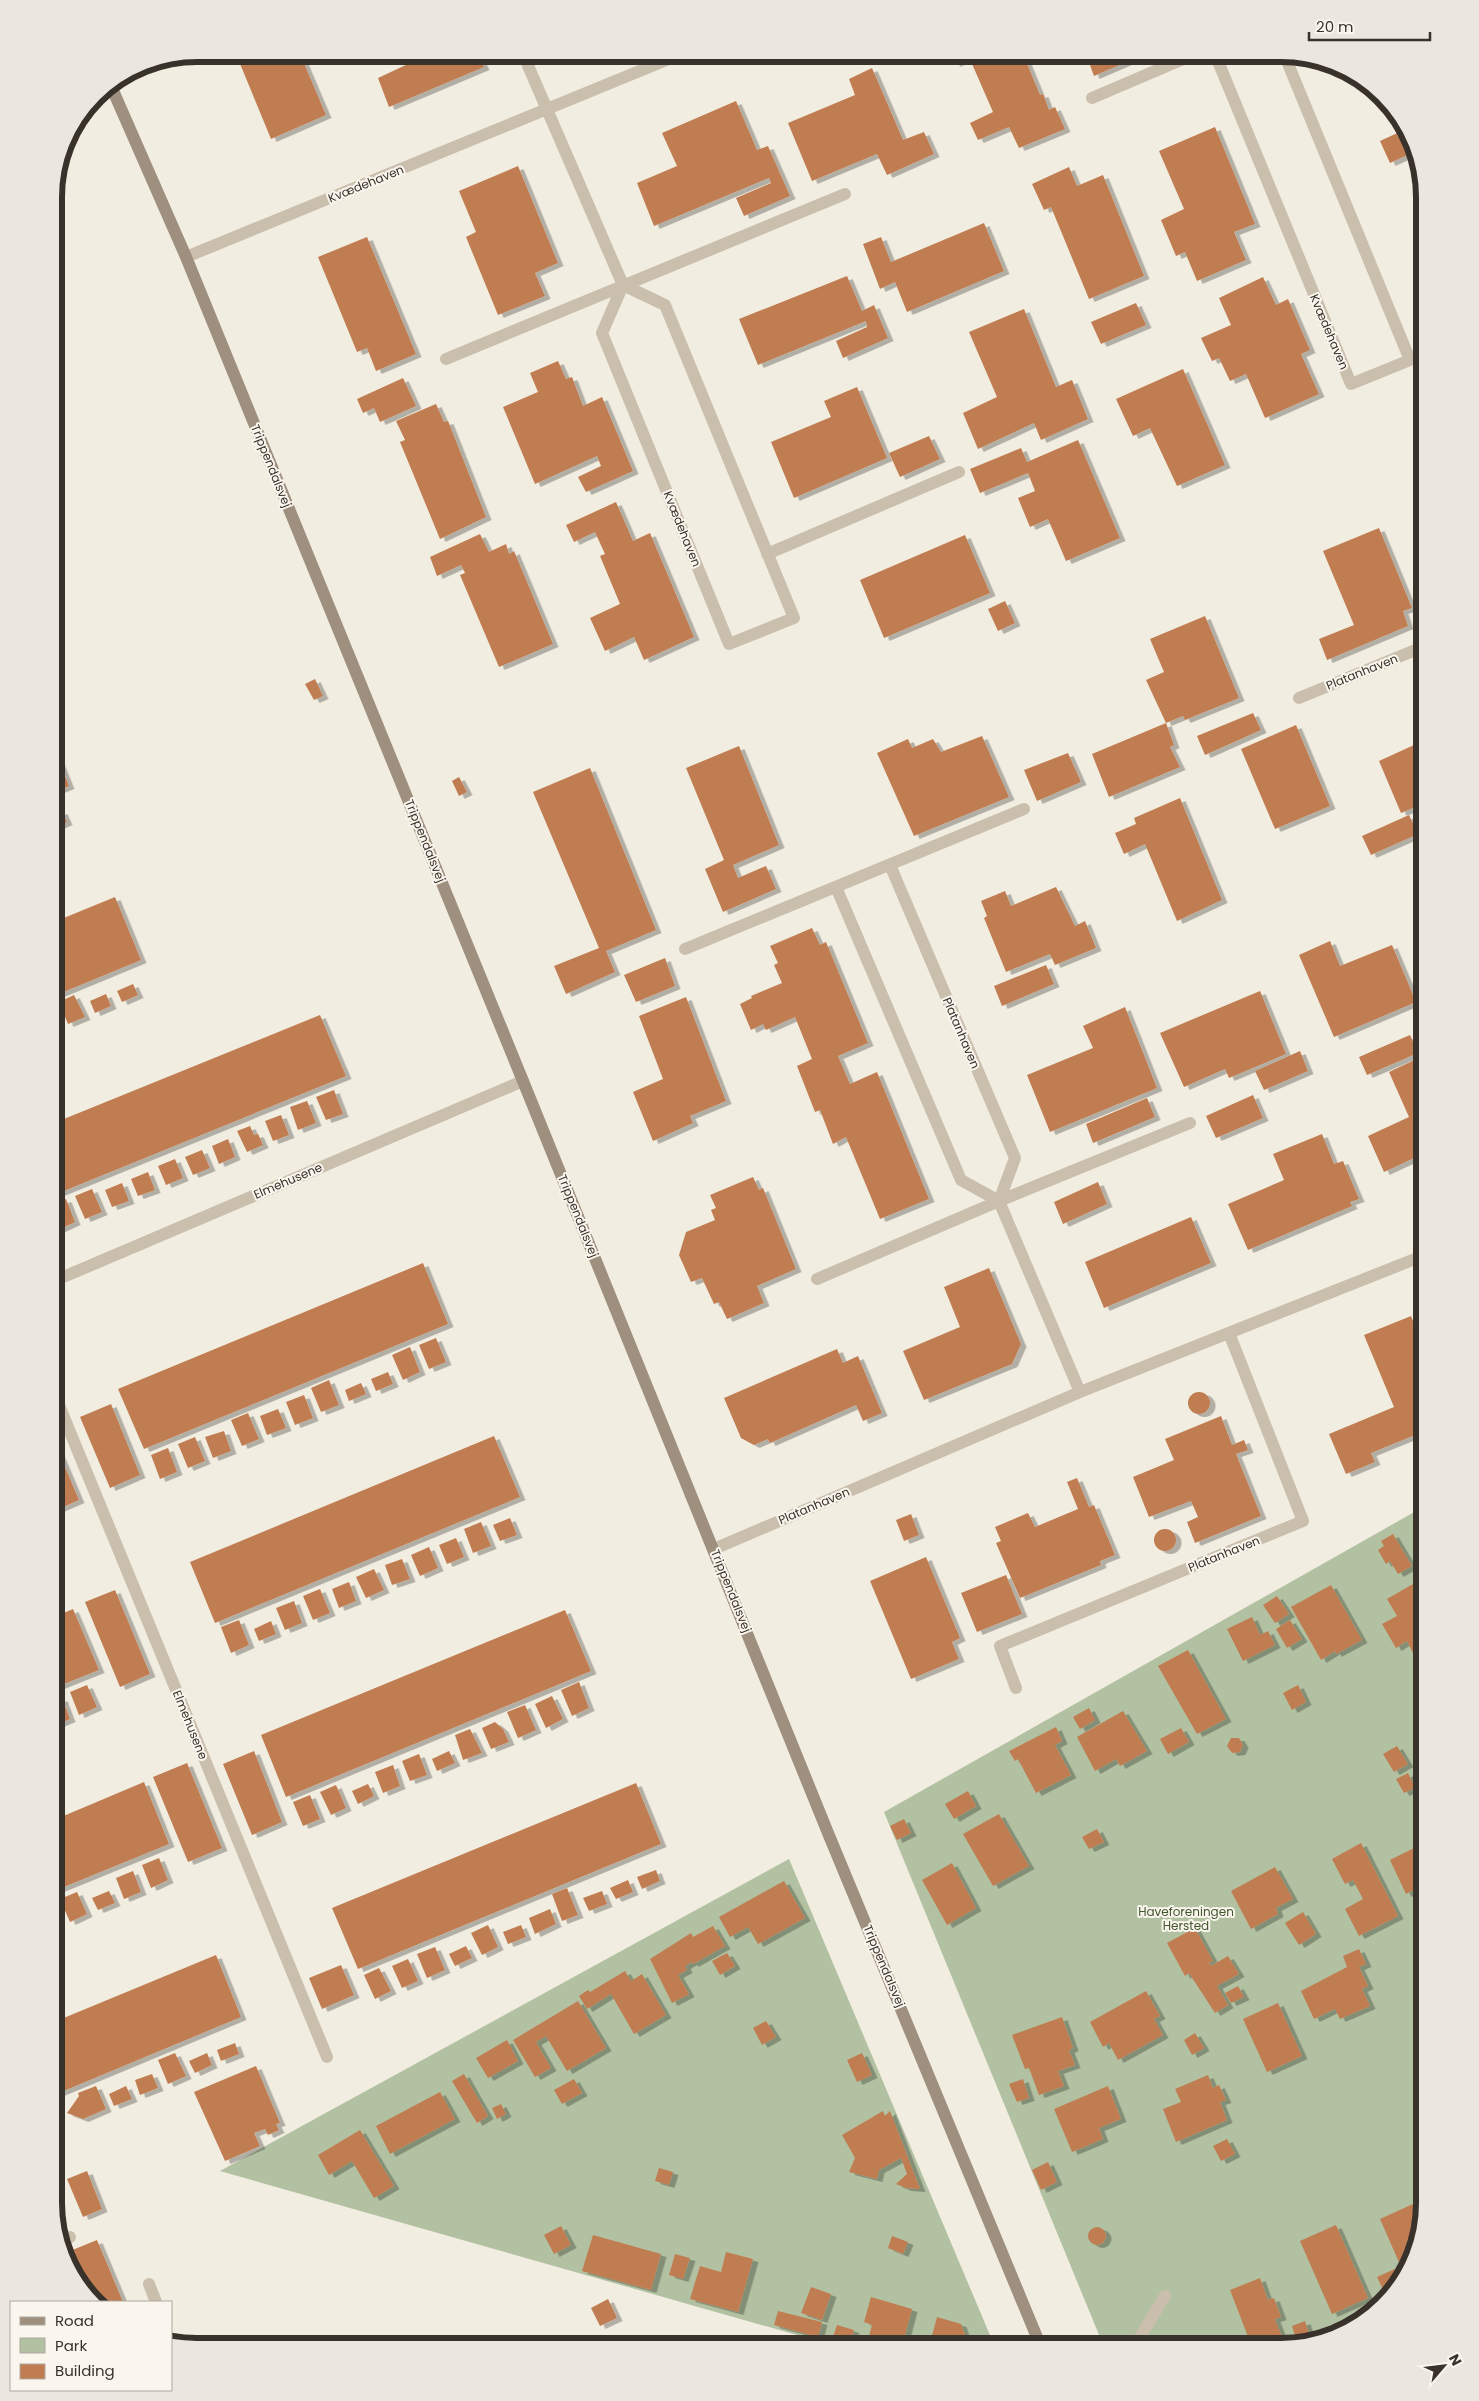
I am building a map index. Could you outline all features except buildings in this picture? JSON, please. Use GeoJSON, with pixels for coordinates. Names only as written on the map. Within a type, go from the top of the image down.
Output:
{"type":"FeatureCollection","features":[{"type":"Feature","properties":{"kind":"street"},"geometry":{"type":"LineString","coordinates":[[527,62],[623,286]]}},
{"type":"Feature","properties":{"kind":"street","name":"Kvædehaven"},"geometry":{"type":"LineString","coordinates":[[186,257],[661,62]]}},
{"type":"Feature","properties":{"kind":"street"},"geometry":{"type":"LineString","coordinates":[[1092,98],[1174,63]]}},
{"type":"Feature","properties":{"kind":"street","name":"Kvædehaven"},"geometry":{"type":"LineString","coordinates":[[1219,63],[1351,384],[1410,360],[1288,63]]}},
{"type":"Feature","properties":{"kind":"street","name":"Trippendalsvej"},"geometry":{"type":"LineString","coordinates":[[114,91],[186,257],[524,1081],[822,1817],[1038,2338]]}},
{"type":"Feature","properties":{"kind":"street"},"geometry":{"type":"LineString","coordinates":[[446,360],[845,194]]}},
{"type":"Feature","properties":{"kind":"street","name":"Kvædehaven"},"geometry":{"type":"LineString","coordinates":[[623,286],[665,305],[794,618],[729,644],[602,333],[623,286]]}},
{"type":"Feature","properties":{"kind":"street"},"geometry":{"type":"LineString","coordinates":[[767,554],[959,472]]}},
{"type":"Feature","properties":{"kind":"street","name":"Platanhaven"},"geometry":{"type":"LineString","coordinates":[[1299,698],[1416,650]]}},
{"type":"Feature","properties":{"kind":"street"},"geometry":{"type":"LineString","coordinates":[[685,949],[1024,809]]}},
{"type":"Feature","properties":{"kind":"street","name":"Platanhaven"},"geometry":{"type":"LineString","coordinates":[[890,865],[1015,1158],[999,1201]]}},
{"type":"Feature","properties":{"kind":"street"},"geometry":{"type":"LineString","coordinates":[[836,887],[960,1180],[999,1201],[1080,1392]]}},
{"type":"Feature","properties":{"kind":"street","name":"Elmehusene"},"geometry":{"type":"LineString","coordinates":[[62,1277],[524,1081]]}},
{"type":"Feature","properties":{"kind":"street"},"geometry":{"type":"LineString","coordinates":[[817,1279],[999,1201],[1190,1123]]}},
{"type":"Feature","properties":{"kind":"street","name":"Platanhaven"},"geometry":{"type":"LineString","coordinates":[[714,1549],[1080,1392],[1416,1258]]}},
{"type":"Feature","properties":{"kind":"street","name":"Platanhaven"},"geometry":{"type":"LineString","coordinates":[[1016,1688],[1000,1646],[1303,1521],[1229,1333]]}},
{"type":"Feature","properties":{"kind":"street","name":"Elmehusene"},"geometry":{"type":"LineString","coordinates":[[62,1413],[327,2057]]}},
{"type":"Feature","properties":{"kind":"street"},"geometry":{"type":"LineString","coordinates":[[148,2284],[156,2301]]}},
{"type":"Feature","properties":{"kind":"street"},"geometry":{"type":"LineString","coordinates":[[1139,2338],[1165,2296]]}},
{"type":"Feature","properties":{"kind":"green space","name":"Haveforeningen Hersted"},"geometry":{"type":"Polygon","coordinates":[[[1416,1511],[1416,2203],[1412,2238],[1406,2255],[1389,2286],[1360,2313],[1305,2336],[1100,2338],[884,1812],[1416,1511]]]}},
{"type":"Feature","properties":{"kind":"green space"},"geometry":{"type":"Polygon","coordinates":[[[789,1859],[991,2338],[807,2338],[220,2171],[789,1859]]]}}]}
